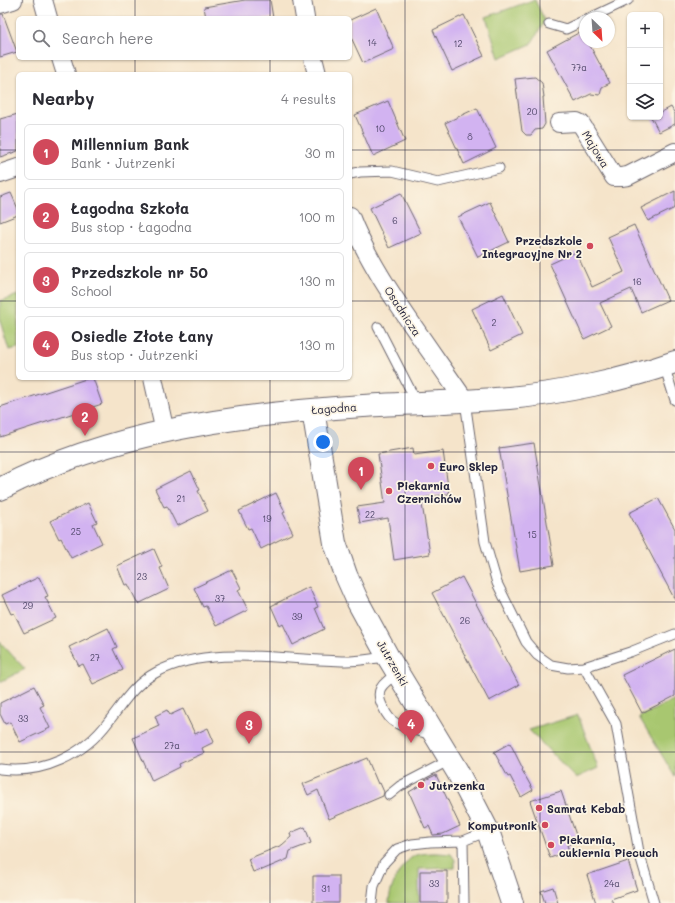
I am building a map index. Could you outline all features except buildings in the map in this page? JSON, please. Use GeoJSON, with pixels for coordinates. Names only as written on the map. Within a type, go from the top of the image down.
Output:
{"type":"FeatureCollection","features":[{"type":"Feature","properties":{"kind":"street"},"geometry":{"type":"LineString","coordinates":[[0,4],[13,0]]}},
{"type":"Feature","properties":{"kind":"street"},"geometry":{"type":"LineString","coordinates":[[43,0],[47,16]]}},
{"type":"Feature","properties":{"kind":"street"},"geometry":{"type":"LineString","coordinates":[[302,0],[305,16]]}},
{"type":"Feature","properties":{"kind":"street"},"geometry":{"type":"LineString","coordinates":[[62,60],[65,72]]}},
{"type":"Feature","properties":{"kind":"street"},"geometry":{"type":"LineString","coordinates":[[314,60],[316,72]]}},
{"type":"Feature","properties":{"kind":"street","name":"Majowa"},"geometry":{"type":"LineString","coordinates":[[559,123],[577,122],[581,124],[614,177],[621,178],[628,176],[675,152]]}},
{"type":"Feature","properties":{"kind":"street"},"geometry":{"type":"LineString","coordinates":[[0,174],[16,169]]}},
{"type":"Feature","properties":{"kind":"street","name":"Osadnicza"},"geometry":{"type":"LineString","coordinates":[[352,223],[371,260],[397,302],[465,401]]}},
{"type":"Feature","properties":{"kind":"street","name":"Łagodna"},"geometry":{"type":"LineString","coordinates":[[0,489],[34,472],[66,460],[125,442],[165,432],[252,416],[313,410],[510,398],[562,390],[627,376],[669,364]]}},
{"type":"Feature","properties":{"kind":"street"},"geometry":{"type":"LineString","coordinates":[[153,380],[165,432]]}},
{"type":"Feature","properties":{"kind":"street","name":"Jutrzenki"},"geometry":{"type":"LineString","coordinates":[[313,410],[335,543],[349,582],[393,665],[450,760],[488,831],[512,903]]}},
{"type":"Feature","properties":{"kind":"lane"},"geometry":{"type":"LineString","coordinates":[[603,12],[628,0]]}},
{"type":"Feature","properties":{"kind":"lane"},"geometry":{"type":"LineString","coordinates":[[549,24],[566,29],[579,23]]}},
{"type":"Feature","properties":{"kind":"lane"},"geometry":{"type":"LineString","coordinates":[[352,174],[392,171],[438,182],[499,168]]}},
{"type":"Feature","properties":{"kind":"lane"},"geometry":{"type":"LineString","coordinates":[[378,327],[417,403]]}},
{"type":"Feature","properties":{"kind":"lane"},"geometry":{"type":"LineString","coordinates":[[669,364],[675,400]]}},
{"type":"Feature","properties":{"kind":"lane"},"geometry":{"type":"LineString","coordinates":[[465,401],[486,542],[497,583],[526,642],[538,655],[552,665],[568,668],[584,667],[630,652],[675,634]]}},
{"type":"Feature","properties":{"kind":"lane"},"geometry":{"type":"LineString","coordinates":[[0,769],[12,771],[29,770],[58,762],[86,745],[98,735],[109,722],[121,703],[138,685],[169,666],[191,659],[214,656],[346,661],[393,665],[379,691],[379,700],[385,712],[395,723],[436,736]]}},
{"type":"Feature","properties":{"kind":"lane"},"geometry":{"type":"LineString","coordinates":[[584,667],[616,724],[639,852],[654,903]]}},
{"type":"Feature","properties":{"kind":"lane"},"geometry":{"type":"LineString","coordinates":[[390,795],[400,786],[450,760]]}},
{"type":"Feature","properties":{"kind":"lane"},"geometry":{"type":"LineString","coordinates":[[372,903],[374,886],[384,863],[397,849],[412,844],[463,841],[488,831]]}},
{"type":"Feature","properties":{"kind":"lane"},"geometry":{"type":"LineString","coordinates":[[463,841],[464,903]]}},
{"type":"Feature","properties":{"kind":"green space"},"geometry":{"type":"Polygon","coordinates":[[[535,0],[545,21],[531,44],[499,58],[486,17],[535,0]]]}},
{"type":"Feature","properties":{"kind":"green space"},"geometry":{"type":"Polygon","coordinates":[[[16,296],[16,348],[9,350],[0,321],[0,301],[16,296]]]}},
{"type":"Feature","properties":{"kind":"green space"},"geometry":{"type":"Polygon","coordinates":[[[0,642],[25,669],[0,682],[0,642]]]}},
{"type":"Feature","properties":{"kind":"green space"},"geometry":{"type":"Polygon","coordinates":[[[675,699],[675,777],[639,717],[675,699]]]}},
{"type":"Feature","properties":{"kind":"green space"},"geometry":{"type":"Polygon","coordinates":[[[578,715],[598,768],[576,778],[529,730],[578,715]]]}},
{"type":"Feature","properties":{"kind":"green space"},"geometry":{"type":"Polygon","coordinates":[[[424,853],[451,854],[455,860],[455,868],[419,869],[419,903],[389,903],[391,890],[397,876],[406,863],[416,855],[424,853]]]}},
{"type":"Feature","properties":{"kind":"place","name":"Przedszkole Integracyjne Nr 2"},"geometry":{"type":"Point","coordinates":[590,246]}},
{"type":"Feature","properties":{"kind":"place","name":"Łagodna Szkoła"},"geometry":{"type":"Point","coordinates":[85,436]}},
{"type":"Feature","properties":{"kind":"place","name":"Euro Sklep"},"geometry":{"type":"Point","coordinates":[431,466]}},
{"type":"Feature","properties":{"kind":"place","name":"Millennium Bank"},"geometry":{"type":"Point","coordinates":[361,490]}},
{"type":"Feature","properties":{"kind":"place","name":"Piekarnia Czernichów"},"geometry":{"type":"Point","coordinates":[389,491]}},
{"type":"Feature","properties":{"kind":"place","name":"Osiedle Złote Łany"},"geometry":{"type":"Point","coordinates":[411,743]}},
{"type":"Feature","properties":{"kind":"place","name":"Przedszkole nr 50"},"geometry":{"type":"Point","coordinates":[249,744]}},
{"type":"Feature","properties":{"kind":"place","name":"Jutrzenka"},"geometry":{"type":"Point","coordinates":[421,785]}},
{"type":"Feature","properties":{"kind":"place","name":"Samrat Kebab"},"geometry":{"type":"Point","coordinates":[539,808]}},
{"type":"Feature","properties":{"kind":"place","name":"Komputronik"},"geometry":{"type":"Point","coordinates":[545,825]}},
{"type":"Feature","properties":{"kind":"place","name":"Piekarnia, cukiernia Piecuch"},"geometry":{"type":"Point","coordinates":[551,845]}}]}
